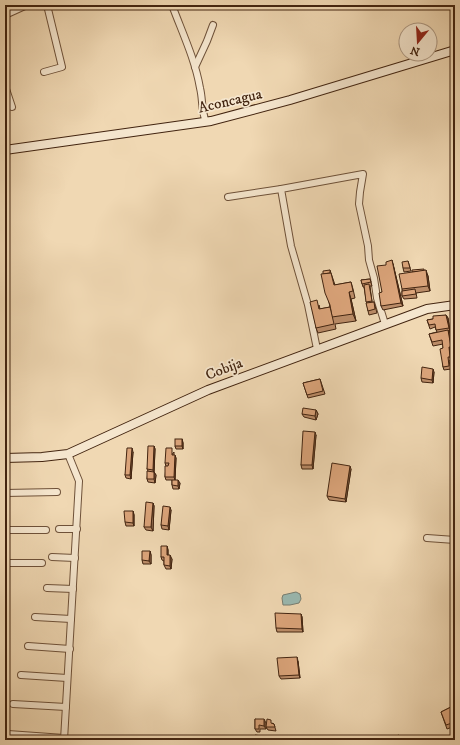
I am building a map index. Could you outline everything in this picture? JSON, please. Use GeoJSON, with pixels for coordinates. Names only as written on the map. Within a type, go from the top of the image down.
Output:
{"type":"FeatureCollection","features":[{"type":"Feature","properties":{"kind":"street"},"geometry":{"type":"LineString","coordinates":[[5,15],[27,5]]}},
{"type":"Feature","properties":{"kind":"street"},"geometry":{"type":"LineString","coordinates":[[44,72],[62,67],[47,5]]}},
{"type":"Feature","properties":{"kind":"street"},"geometry":{"type":"LineString","coordinates":[[172,5],[195,67],[201,88],[202,111],[206,122]]}},
{"type":"Feature","properties":{"kind":"street"},"geometry":{"type":"LineString","coordinates":[[195,67],[213,25]]}},
{"type":"Feature","properties":{"kind":"street","name":"Aconcagua"},"geometry":{"type":"LineString","coordinates":[[5,150],[206,122],[290,100],[455,50]]}},
{"type":"Feature","properties":{"kind":"street"},"geometry":{"type":"LineString","coordinates":[[5,86],[12,106]]}},
{"type":"Feature","properties":{"kind":"street"},"geometry":{"type":"LineString","coordinates":[[228,197],[363,174],[359,204],[368,246],[369,260],[374,278],[376,298],[385,324]]}},
{"type":"Feature","properties":{"kind":"street"},"geometry":{"type":"LineString","coordinates":[[281,189],[291,246],[308,305],[317,349]]}},
{"type":"Feature","properties":{"kind":"street","name":"Cobija"},"geometry":{"type":"LineString","coordinates":[[5,458],[42,457],[68,454],[208,390],[427,309],[455,304]]}},
{"type":"Feature","properties":{"kind":"street"},"geometry":{"type":"LineString","coordinates":[[8,734],[64,739],[79,481],[68,454]]}},
{"type":"Feature","properties":{"kind":"street"},"geometry":{"type":"LineString","coordinates":[[5,493],[57,492]]}},
{"type":"Feature","properties":{"kind":"street"},"geometry":{"type":"LineString","coordinates":[[59,529],[77,529]]}},
{"type":"Feature","properties":{"kind":"street"},"geometry":{"type":"LineString","coordinates":[[5,530],[46,530]]}},
{"type":"Feature","properties":{"kind":"street"},"geometry":{"type":"LineString","coordinates":[[427,538],[455,540]]}},
{"type":"Feature","properties":{"kind":"street"},"geometry":{"type":"LineString","coordinates":[[52,557],[75,558]]}},
{"type":"Feature","properties":{"kind":"street"},"geometry":{"type":"LineString","coordinates":[[5,563],[42,563]]}},
{"type":"Feature","properties":{"kind":"street"},"geometry":{"type":"LineString","coordinates":[[47,588],[73,589]]}},
{"type":"Feature","properties":{"kind":"street"},"geometry":{"type":"LineString","coordinates":[[35,617],[72,619]]}},
{"type":"Feature","properties":{"kind":"street"},"geometry":{"type":"LineString","coordinates":[[28,646],[70,649]]}},
{"type":"Feature","properties":{"kind":"street"},"geometry":{"type":"LineString","coordinates":[[21,675],[67,678]]}},
{"type":"Feature","properties":{"kind":"street"},"geometry":{"type":"LineString","coordinates":[[13,704],[66,707]]}},
{"type":"Feature","properties":{"kind":"water"},"geometry":{"type":"Polygon","coordinates":[[[296,592],[300,594],[301,599],[299,603],[283,605],[283,595],[296,592]]]}},
{"type":"Feature","properties":{"kind":"building"},"geometry":{"type":"Polygon","coordinates":[[[392,260],[401,303],[381,306],[379,293],[382,292],[377,266],[386,265],[386,262],[392,260]]]}},
{"type":"Feature","properties":{"kind":"building"},"geometry":{"type":"Polygon","coordinates":[[[408,261],[410,268],[403,268],[402,262],[408,261]]]}},
{"type":"Feature","properties":{"kind":"building"},"geometry":{"type":"Polygon","coordinates":[[[424,269],[424,271],[412,272],[412,270],[424,269]]]}},
{"type":"Feature","properties":{"kind":"building"},"geometry":{"type":"Polygon","coordinates":[[[330,270],[330,273],[323,274],[323,271],[330,270]]]}},
{"type":"Feature","properties":{"kind":"building"},"geometry":{"type":"Polygon","coordinates":[[[426,270],[428,286],[402,289],[399,274],[426,270]]]}},
{"type":"Feature","properties":{"kind":"building"},"geometry":{"type":"Polygon","coordinates":[[[331,273],[334,285],[351,282],[353,291],[349,292],[353,314],[332,317],[321,274],[331,273]]]}},
{"type":"Feature","properties":{"kind":"building"},"geometry":{"type":"Polygon","coordinates":[[[370,279],[371,282],[362,284],[361,280],[370,279]]]}},
{"type":"Feature","properties":{"kind":"building"},"geometry":{"type":"Polygon","coordinates":[[[369,284],[372,301],[366,302],[364,285],[369,284]]]}},
{"type":"Feature","properties":{"kind":"building"},"geometry":{"type":"Polygon","coordinates":[[[415,289],[416,294],[402,296],[402,291],[415,289]]]}},
{"type":"Feature","properties":{"kind":"building"},"geometry":{"type":"Polygon","coordinates":[[[317,300],[319,309],[330,307],[334,324],[316,328],[310,302],[317,300]]]}},
{"type":"Feature","properties":{"kind":"building"},"geometry":{"type":"Polygon","coordinates":[[[374,302],[375,309],[368,311],[366,303],[374,302]]]}},
{"type":"Feature","properties":{"kind":"building"},"geometry":{"type":"Polygon","coordinates":[[[446,315],[449,328],[436,330],[435,324],[429,325],[427,320],[433,319],[433,316],[446,315]]]}},
{"type":"Feature","properties":{"kind":"building"},"geometry":{"type":"Polygon","coordinates":[[[448,330],[451,347],[449,347],[449,366],[443,367],[440,349],[443,348],[442,340],[432,342],[429,334],[448,330]]]}},
{"type":"Feature","properties":{"kind":"building"},"geometry":{"type":"Polygon","coordinates":[[[422,367],[433,369],[432,380],[421,378],[422,367]]]}},
{"type":"Feature","properties":{"kind":"building"},"geometry":{"type":"Polygon","coordinates":[[[320,379],[323,391],[307,395],[303,383],[320,379]]]}},
{"type":"Feature","properties":{"kind":"building"},"geometry":{"type":"Polygon","coordinates":[[[303,408],[316,410],[315,416],[302,414],[303,408]]]}},
{"type":"Feature","properties":{"kind":"building"},"geometry":{"type":"Polygon","coordinates":[[[303,431],[315,432],[312,465],[301,465],[303,431]]]}},
{"type":"Feature","properties":{"kind":"building"},"geometry":{"type":"Polygon","coordinates":[[[175,439],[182,439],[182,446],[175,446],[175,439]]]}},
{"type":"Feature","properties":{"kind":"building"},"geometry":{"type":"Polygon","coordinates":[[[148,446],[154,446],[153,470],[147,469],[148,446]]]}},
{"type":"Feature","properties":{"kind":"building"},"geometry":{"type":"Polygon","coordinates":[[[127,448],[132,448],[130,475],[125,475],[127,448]]]}},
{"type":"Feature","properties":{"kind":"building"},"geometry":{"type":"Polygon","coordinates":[[[166,448],[172,448],[172,455],[175,455],[174,477],[165,477],[165,466],[168,466],[169,463],[165,463],[166,448]]]}},
{"type":"Feature","properties":{"kind":"building"},"geometry":{"type":"Polygon","coordinates":[[[332,463],[350,466],[345,499],[327,496],[332,463]]]}},
{"type":"Feature","properties":{"kind":"building"},"geometry":{"type":"Polygon","coordinates":[[[147,471],[154,472],[154,479],[147,479],[147,471]]]}},
{"type":"Feature","properties":{"kind":"building"},"geometry":{"type":"Polygon","coordinates":[[[172,480],[178,480],[178,486],[172,485],[172,480]]]}},
{"type":"Feature","properties":{"kind":"building"},"geometry":{"type":"Polygon","coordinates":[[[146,502],[153,503],[151,527],[144,527],[146,502]]]}},
{"type":"Feature","properties":{"kind":"building"},"geometry":{"type":"Polygon","coordinates":[[[163,506],[170,507],[168,526],[161,525],[163,506]]]}},
{"type":"Feature","properties":{"kind":"building"},"geometry":{"type":"Polygon","coordinates":[[[124,511],[133,511],[133,523],[125,522],[124,511]]]}},
{"type":"Feature","properties":{"kind":"building"},"geometry":{"type":"Polygon","coordinates":[[[161,546],[167,546],[167,555],[170,555],[170,566],[164,565],[164,557],[161,557],[161,546]]]}},
{"type":"Feature","properties":{"kind":"building"},"geometry":{"type":"Polygon","coordinates":[[[142,551],[150,551],[149,561],[142,560],[142,551]]]}},
{"type":"Feature","properties":{"kind":"building"},"geometry":{"type":"Polygon","coordinates":[[[275,613],[301,614],[302,629],[276,628],[275,613]]]}},
{"type":"Feature","properties":{"kind":"building"},"geometry":{"type":"Polygon","coordinates":[[[297,657],[299,675],[279,676],[277,658],[297,657]]]}},
{"type":"Feature","properties":{"kind":"building"},"geometry":{"type":"Polygon","coordinates":[[[455,705],[455,722],[446,725],[441,712],[455,705]]]}},
{"type":"Feature","properties":{"kind":"building"},"geometry":{"type":"Polygon","coordinates":[[[255,719],[264,719],[264,726],[259,725],[259,729],[255,729],[255,719]]]}},
{"type":"Feature","properties":{"kind":"building"},"geometry":{"type":"Polygon","coordinates":[[[267,719],[271,720],[271,723],[274,724],[275,727],[266,727],[267,719]]]}},
{"type":"Feature","properties":{"kind":"building"},"geometry":{"type":"Polygon","coordinates":[[[255,735],[277,738],[277,740],[255,740],[255,735]]]}},
{"type":"Feature","properties":{"kind":"building"},"geometry":{"type":"Polygon","coordinates":[[[399,735],[401,740],[389,740],[389,738],[399,735]]]}}]}
